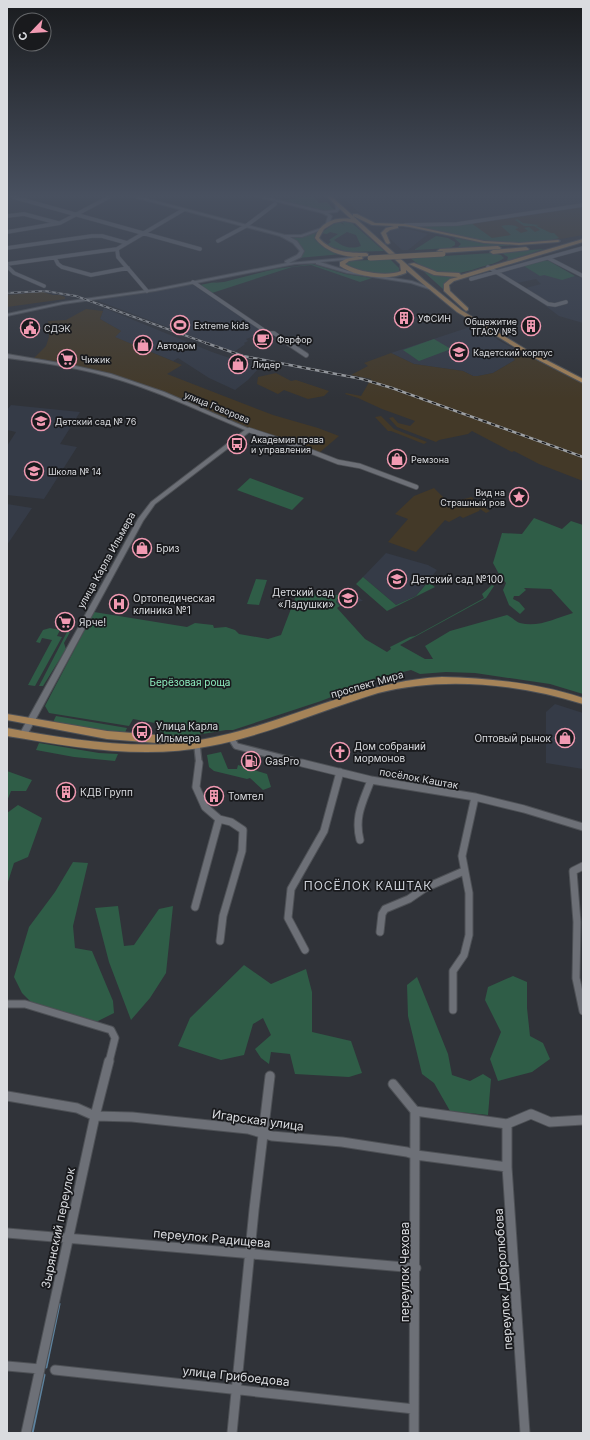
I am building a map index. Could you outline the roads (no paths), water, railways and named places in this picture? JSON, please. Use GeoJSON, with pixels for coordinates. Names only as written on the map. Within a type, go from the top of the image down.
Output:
{"type":"FeatureCollection","features":[{"type":"Feature","properties":{"kind":"main road"},"geometry":{"type":"LineString","coordinates":[[7,315],[63,303],[147,291],[277,264]]}},
{"type":"Feature","properties":{"kind":"main road"},"geometry":{"type":"LineString","coordinates":[[193,282],[294,264]]}},
{"type":"Feature","properties":{"kind":"main road"},"geometry":{"type":"LineString","coordinates":[[322,264],[347,272],[405,280],[432,289]]}},
{"type":"Feature","properties":{"kind":"main road"},"geometry":{"type":"LineString","coordinates":[[343,264],[346,268],[355,271],[395,275],[404,272],[403,264]]}},
{"type":"Feature","properties":{"kind":"main road"},"geometry":{"type":"LineString","coordinates":[[403,264],[459,311],[509,343],[583,381]]}},
{"type":"Feature","properties":{"kind":"main road"},"geometry":{"type":"LineString","coordinates":[[412,264],[431,273],[445,276],[464,274],[499,264]]}},
{"type":"Feature","properties":{"kind":"main road"},"geometry":{"type":"LineString","coordinates":[[412,264],[452,299],[466,309],[526,347],[583,375]]}},
{"type":"Feature","properties":{"kind":"main road"},"geometry":{"type":"LineString","coordinates":[[466,309],[447,291],[446,285],[457,278],[497,264]]}},
{"type":"Feature","properties":{"kind":"main road","name":"улица Говорова"},"geometry":{"type":"LineString","coordinates":[[7,356],[66,364],[109,375],[249,430]]}},
{"type":"Feature","properties":{"kind":"main road","name":"улица Карла Ильмера"},"geometry":{"type":"LineString","coordinates":[[23,735],[140,520],[153,504],[166,493],[249,430]]}},
{"type":"Feature","properties":{"kind":"main road","name":"проспект Мира"},"geometry":{"type":"LineString","coordinates":[[7,732],[102,747],[155,749],[197,745],[231,738],[377,690],[424,680],[447,679],[476,681],[546,691],[583,701]]}},
{"type":"Feature","properties":{"kind":"main road","name":"проспект Мира"},"geometry":{"type":"LineString","coordinates":[[7,718],[106,735],[208,743]]}},
{"type":"Feature","properties":{"kind":"street"},"geometry":{"type":"LineString","coordinates":[[58,264],[62,267],[91,275],[128,268]]}},
{"type":"Feature","properties":{"kind":"street"},"geometry":{"type":"LineString","coordinates":[[125,264],[147,291]]}},
{"type":"Feature","properties":{"kind":"street"},"geometry":{"type":"LineString","coordinates":[[471,279],[525,264]]}},
{"type":"Feature","properties":{"kind":"street"},"geometry":{"type":"LineString","coordinates":[[560,264],[583,276]]}},
{"type":"Feature","properties":{"kind":"street"},"geometry":{"type":"LineString","coordinates":[[7,265],[13,273],[38,281],[44,286]]}},
{"type":"Feature","properties":{"kind":"street"},"geometry":{"type":"LineString","coordinates":[[489,267],[548,304],[555,305],[566,302]]}},
{"type":"Feature","properties":{"kind":"street"},"geometry":{"type":"LineString","coordinates":[[193,282],[268,333],[274,333],[306,355]]}},
{"type":"Feature","properties":{"kind":"street","name":"улица Говорова"},"geometry":{"type":"LineString","coordinates":[[249,430],[292,444],[338,462],[360,466],[416,487]]}},
{"type":"Feature","properties":{"kind":"street","name":"посёлок Каштак"},"geometry":{"type":"LineString","coordinates":[[231,738],[236,746],[370,780],[475,797],[524,809],[583,827]]}},
{"type":"Feature","properties":{"kind":"street"},"geometry":{"type":"LineString","coordinates":[[197,745],[199,763],[196,787],[198,794],[205,807],[219,819],[239,827],[242,830],[242,853],[223,914],[220,941]]}},
{"type":"Feature","properties":{"kind":"street"},"geometry":{"type":"LineString","coordinates":[[305,950],[288,918],[291,889],[324,831],[340,772]]}},
{"type":"Feature","properties":{"kind":"street"},"geometry":{"type":"LineString","coordinates":[[360,840],[357,827],[360,809],[370,780]]}},
{"type":"Feature","properties":{"kind":"street"},"geometry":{"type":"LineString","coordinates":[[453,1010],[453,971],[464,955],[469,935],[469,893],[462,856],[475,797]]}},
{"type":"Feature","properties":{"kind":"street"},"geometry":{"type":"LineString","coordinates":[[195,907],[219,819]]}},
{"type":"Feature","properties":{"kind":"street"},"geometry":{"type":"LineString","coordinates":[[583,866],[573,871],[577,922],[576,978],[583,1011]]}},
{"type":"Feature","properties":{"kind":"street"},"geometry":{"type":"LineString","coordinates":[[380,932],[382,914],[385,909],[409,899],[425,888],[464,871]]}},
{"type":"Feature","properties":{"kind":"street","name":"Зырянский переулок"},"geometry":{"type":"LineString","coordinates":[[7,1004],[25,1004],[111,1030],[115,1038],[95,1116],[26,1433]]}},
{"type":"Feature","properties":{"kind":"street"},"geometry":{"type":"LineString","coordinates":[[232,1433],[249,1253],[262,1132],[270,1076]]}},
{"type":"Feature","properties":{"kind":"street"},"geometry":{"type":"LineString","coordinates":[[393,1084],[415,1111],[507,1124],[531,1114],[550,1122],[583,1120]]}},
{"type":"Feature","properties":{"kind":"street","name":"Игарская улица"},"geometry":{"type":"LineString","coordinates":[[7,1096],[76,1108],[95,1116],[132,1116],[248,1129],[272,1136],[342,1142],[407,1152],[416,1156],[508,1167]]}},
{"type":"Feature","properties":{"kind":"street","name":"переулок Чехова"},"geometry":{"type":"LineString","coordinates":[[414,1433],[416,1268],[415,1111]]}},
{"type":"Feature","properties":{"kind":"street","name":"переулок Добролюбова"},"geometry":{"type":"LineString","coordinates":[[507,1124],[508,1167],[525,1433]]}},
{"type":"Feature","properties":{"kind":"street","name":"переулок Радищева"},"geometry":{"type":"LineString","coordinates":[[7,1233],[416,1268]]}},
{"type":"Feature","properties":{"kind":"street"},"geometry":{"type":"LineString","coordinates":[[7,1366],[40,1369]]}},
{"type":"Feature","properties":{"kind":"street","name":"улица Грибоедова"},"geometry":{"type":"LineString","coordinates":[[56,1370],[414,1409]]}},
{"type":"Feature","properties":{"kind":"waterway"},"geometry":{"type":"LineString","coordinates":[[46,1367],[59,1304]]}},
{"type":"Feature","properties":{"kind":"waterway"},"geometry":{"type":"LineString","coordinates":[[32,1433],[44,1375]]}},
{"type":"Feature","properties":{"kind":"railway"},"geometry":{"type":"LineString","coordinates":[[7,293],[45,291],[76,296],[209,344]]}},
{"type":"Feature","properties":{"kind":"railway"},"geometry":{"type":"LineString","coordinates":[[206,343],[243,356],[362,379],[392,388],[583,457]]}},
{"type":"Feature","properties":{"kind":"place","name":"УФСИН"},"geometry":{"type":"Point","coordinates":[404,318]}},
{"type":"Feature","properties":{"kind":"place","name":"Extreme kids"},"geometry":{"type":"Point","coordinates":[180,325]}},
{"type":"Feature","properties":{"kind":"place","name":"Общежитие ТГАСУ №5"},"geometry":{"type":"Point","coordinates":[531,326]}},
{"type":"Feature","properties":{"kind":"place","name":"СДЭК"},"geometry":{"type":"Point","coordinates":[30,328]}},
{"type":"Feature","properties":{"kind":"place","name":"Фарфор"},"geometry":{"type":"Point","coordinates":[263,339]}},
{"type":"Feature","properties":{"kind":"place","name":"Автодом"},"geometry":{"type":"Point","coordinates":[143,345]}},
{"type":"Feature","properties":{"kind":"place","name":"Кадетский корпус"},"geometry":{"type":"Point","coordinates":[459,352]}},
{"type":"Feature","properties":{"kind":"place","name":"Чижик"},"geometry":{"type":"Point","coordinates":[67,359]}},
{"type":"Feature","properties":{"kind":"place","name":"Лидер"},"geometry":{"type":"Point","coordinates":[238,364]}},
{"type":"Feature","properties":{"kind":"place","name":"Детский сад № 76"},"geometry":{"type":"Point","coordinates":[41,421]}},
{"type":"Feature","properties":{"kind":"place","name":"Академия права и управления"},"geometry":{"type":"Point","coordinates":[237,444]}},
{"type":"Feature","properties":{"kind":"place","name":"Ремзона"},"geometry":{"type":"Point","coordinates":[397,459]}},
{"type":"Feature","properties":{"kind":"place","name":"Школа № 14"},"geometry":{"type":"Point","coordinates":[34,471]}},
{"type":"Feature","properties":{"kind":"place","name":"Вид на Страшный ров"},"geometry":{"type":"Point","coordinates":[519,497]}},
{"type":"Feature","properties":{"kind":"place","name":"Бриз"},"geometry":{"type":"Point","coordinates":[142,548]}},
{"type":"Feature","properties":{"kind":"place","name":"Детский сад №100"},"geometry":{"type":"Point","coordinates":[397,579]}},
{"type":"Feature","properties":{"kind":"place","name":"Детский сад «Ладушки»"},"geometry":{"type":"Point","coordinates":[348,598]}},
{"type":"Feature","properties":{"kind":"place","name":"Ортопедическая клиника №1"},"geometry":{"type":"Point","coordinates":[119,604]}},
{"type":"Feature","properties":{"kind":"place","name":"Ярче!"},"geometry":{"type":"Point","coordinates":[65,622]}},
{"type":"Feature","properties":{"kind":"place","name":"Улица Карла Ильмера"},"geometry":{"type":"Point","coordinates":[142,732]}},
{"type":"Feature","properties":{"kind":"place","name":"Оптовый рынок"},"geometry":{"type":"Point","coordinates":[565,738]}},
{"type":"Feature","properties":{"kind":"place","name":"Дом собраний мормонов"},"geometry":{"type":"Point","coordinates":[340,752]}},
{"type":"Feature","properties":{"kind":"place","name":"GasPro"},"geometry":{"type":"Point","coordinates":[251,761]}},
{"type":"Feature","properties":{"kind":"place","name":"КДВ Групп"},"geometry":{"type":"Point","coordinates":[66,792]}},
{"type":"Feature","properties":{"kind":"place","name":"Томтел"},"geometry":{"type":"Point","coordinates":[214,796]}},
{"type":"Feature","properties":{"kind":"district","name":"ПОСЁЛОК КАШТАК"},"geometry":{"type":"Point","coordinates":[368,885]}},
{"type":"Feature","properties":{"kind":"park label","name":"Берёзовая роща"},"geometry":{"type":"Point","coordinates":[190,682]}}]}
